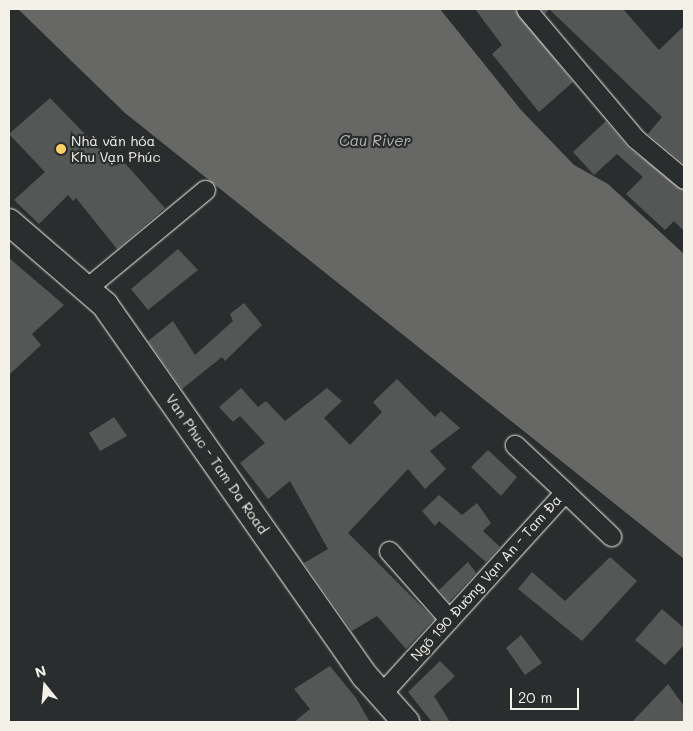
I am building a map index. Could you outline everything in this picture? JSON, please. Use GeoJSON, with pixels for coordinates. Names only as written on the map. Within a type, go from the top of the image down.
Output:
{"type":"FeatureCollection","features":[{"type":"Feature","properties":{"kind":"main road","name":"Van Phuc - Tam Da Road"},"geometry":{"type":"LineString","coordinates":[[9,222],[88,287],[105,305],[381,694],[406,722]]}},
{"type":"Feature","properties":{"kind":"street"},"geometry":{"type":"LineString","coordinates":[[526,9],[636,139],[684,179]]}},
{"type":"Feature","properties":{"kind":"street"},"geometry":{"type":"LineString","coordinates":[[88,287],[205,190]]}},
{"type":"Feature","properties":{"kind":"street","name":"Ngõ 190 Đường Vạn An - Tam Đa"},"geometry":{"type":"LineString","coordinates":[[381,694],[565,492],[515,445]]}},
{"type":"Feature","properties":{"kind":"street"},"geometry":{"type":"LineString","coordinates":[[565,492],[612,536]]}},
{"type":"Feature","properties":{"kind":"street"},"geometry":{"type":"LineString","coordinates":[[389,551],[449,619]]}},
{"type":"Feature","properties":{"kind":"water","name":"Cau River"},"geometry":{"type":"Polygon","coordinates":[[[18,9],[440,9],[521,110],[574,165],[608,184],[684,254],[684,559],[125,113],[18,9]]]}},
{"type":"Feature","properties":{"kind":"building"},"geometry":{"type":"Polygon","coordinates":[[[475,9],[515,9],[573,82],[539,112],[492,54],[502,45],[475,9]]]}},
{"type":"Feature","properties":{"kind":"building"},"geometry":{"type":"Polygon","coordinates":[[[541,9],[549,9],[545,14],[541,9]]]}},
{"type":"Feature","properties":{"kind":"building"},"geometry":{"type":"Polygon","coordinates":[[[549,9],[623,9],[659,50],[684,26],[684,164],[648,134],[662,117],[549,9]]]}},
{"type":"Feature","properties":{"kind":"building"},"geometry":{"type":"Polygon","coordinates":[[[50,98],[116,166],[122,160],[165,208],[117,249],[76,198],[73,201],[68,195],[39,224],[14,200],[45,172],[9,134],[50,98]]]}},
{"type":"Feature","properties":{"kind":"building"},"geometry":{"type":"Polygon","coordinates":[[[606,121],[629,148],[684,190],[684,231],[674,221],[665,230],[626,194],[643,177],[617,154],[594,175],[573,152],[606,121]]]}},
{"type":"Feature","properties":{"kind":"building"},"geometry":{"type":"Polygon","coordinates":[[[178,249],[198,270],[148,310],[131,289],[178,249]]]}},
{"type":"Feature","properties":{"kind":"building"},"geometry":{"type":"Polygon","coordinates":[[[9,258],[64,305],[32,334],[41,345],[9,375],[9,258]]]}},
{"type":"Feature","properties":{"kind":"building"},"geometry":{"type":"Polygon","coordinates":[[[244,303],[262,325],[225,361],[222,357],[182,389],[148,341],[173,321],[195,355],[233,321],[230,314],[244,303]]]}},
{"type":"Feature","properties":{"kind":"building"},"geometry":{"type":"Polygon","coordinates":[[[397,379],[435,417],[441,411],[460,428],[430,451],[446,469],[425,489],[408,469],[348,533],[434,619],[406,649],[377,616],[352,631],[304,563],[328,549],[290,481],[268,499],[240,463],[265,443],[240,416],[233,422],[219,407],[241,388],[258,407],[266,401],[285,421],[327,388],[342,401],[324,418],[350,445],[382,412],[373,402],[397,379]]]}},
{"type":"Feature","properties":{"kind":"building"},"geometry":{"type":"Polygon","coordinates":[[[114,417],[127,436],[100,451],[89,433],[114,417]]]}},
{"type":"Feature","properties":{"kind":"building"},"geometry":{"type":"Polygon","coordinates":[[[488,450],[517,477],[501,496],[471,467],[488,450]]]}},
{"type":"Feature","properties":{"kind":"building"},"geometry":{"type":"Polygon","coordinates":[[[439,495],[462,515],[477,503],[491,523],[483,531],[500,547],[486,562],[439,521],[435,526],[422,511],[439,495]]]}},
{"type":"Feature","properties":{"kind":"building"},"geometry":{"type":"Polygon","coordinates":[[[610,557],[637,581],[582,641],[518,589],[532,572],[565,601],[610,557]]]}},
{"type":"Feature","properties":{"kind":"building"},"geometry":{"type":"Polygon","coordinates":[[[468,562],[476,573],[449,602],[439,590],[468,562]]]}},
{"type":"Feature","properties":{"kind":"building"},"geometry":{"type":"Polygon","coordinates":[[[662,609],[684,628],[684,645],[665,665],[635,640],[662,609]]]}},
{"type":"Feature","properties":{"kind":"building"},"geometry":{"type":"Polygon","coordinates":[[[521,635],[542,663],[525,675],[506,648],[521,635]]]}},
{"type":"Feature","properties":{"kind":"building"},"geometry":{"type":"Polygon","coordinates":[[[440,661],[455,676],[434,696],[450,722],[432,722],[408,692],[440,661]]]}},
{"type":"Feature","properties":{"kind":"building"},"geometry":{"type":"Polygon","coordinates":[[[330,666],[356,698],[370,722],[294,722],[310,709],[294,689],[330,666]]]}},
{"type":"Feature","properties":{"kind":"building"},"geometry":{"type":"Polygon","coordinates":[[[668,684],[684,706],[684,722],[632,722],[668,684]]]}},
{"type":"Feature","properties":{"kind":"place","name":"Nhà văn hóa Khu Vạn Phúc"},"geometry":{"type":"Point","coordinates":[61,149]}}]}
